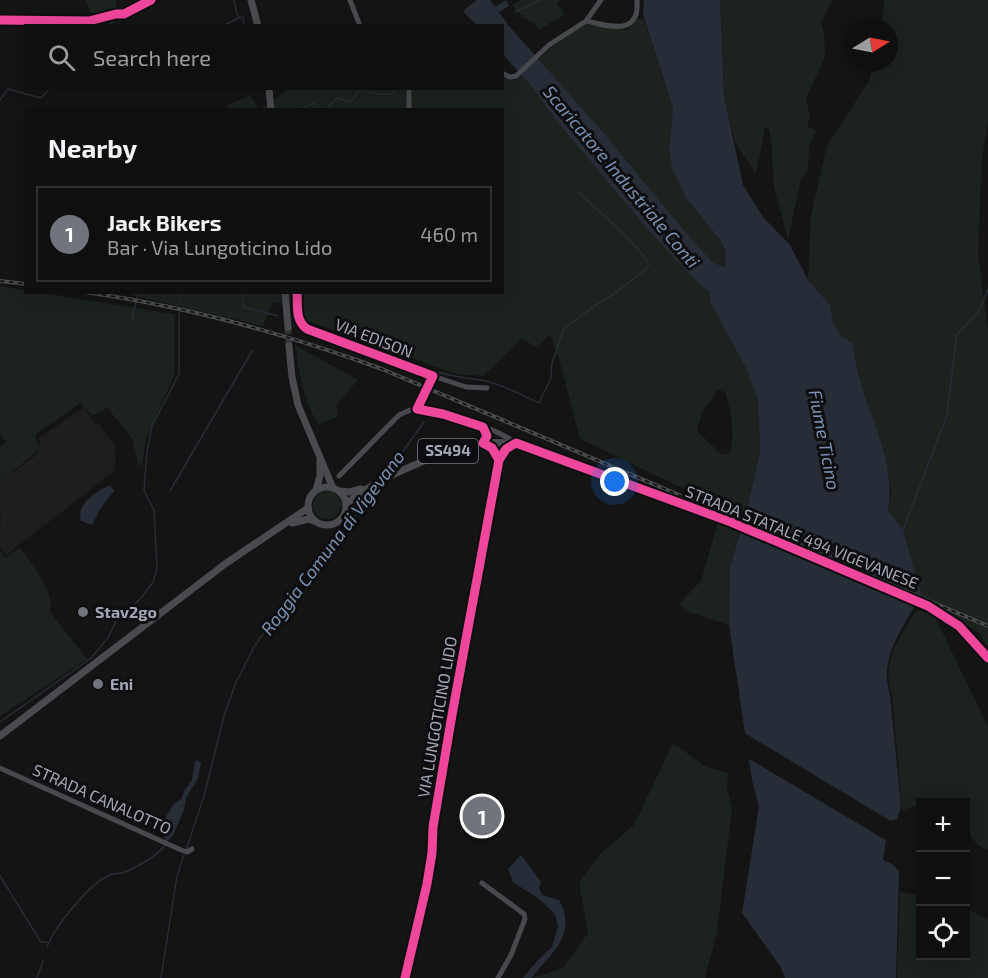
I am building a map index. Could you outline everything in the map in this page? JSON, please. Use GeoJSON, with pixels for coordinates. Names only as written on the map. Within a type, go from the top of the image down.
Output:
{"type":"FeatureCollection","features":[{"type":"Feature","properties":{"kind":"main road"},"geometry":{"type":"LineString","coordinates":[[252,0],[258,24]]}},
{"type":"Feature","properties":{"kind":"main road"},"geometry":{"type":"LineString","coordinates":[[269,90],[271,108]]}},
{"type":"Feature","properties":{"kind":"main road"},"geometry":{"type":"LineString","coordinates":[[285,294],[288,327]]}},
{"type":"Feature","properties":{"kind":"main road"},"geometry":{"type":"LineString","coordinates":[[289,346],[297,405],[336,489],[343,495],[346,505]]}},
{"type":"Feature","properties":{"kind":"main road","name":"SS494"},"geometry":{"type":"LineString","coordinates":[[270,533],[300,520],[314,520],[324,525],[335,523],[342,517],[346,505],[352,498],[382,481],[445,452],[487,443],[516,443]]}},
{"type":"Feature","properties":{"kind":"main road","name":"STRADA STATALE 494 VIGEVANESE"},"geometry":{"type":"LineString","coordinates":[[516,443],[731,522],[928,606],[959,626],[988,658]]}},
{"type":"Feature","properties":{"kind":"main road"},"geometry":{"type":"LineString","coordinates":[[314,520],[308,508],[309,498],[316,490],[320,476],[319,452]]}},
{"type":"Feature","properties":{"kind":"main road","name":"SS494"},"geometry":{"type":"LineString","coordinates":[[316,490],[324,486],[350,492],[370,487]]}},
{"type":"Feature","properties":{"kind":"main road","name":"SS494"},"geometry":{"type":"LineString","coordinates":[[0,736],[225,564],[308,508]]}},
{"type":"Feature","properties":{"kind":"street"},"geometry":{"type":"LineString","coordinates":[[0,20],[89,21],[122,14],[151,0]]}},
{"type":"Feature","properties":{"kind":"street"},"geometry":{"type":"LineString","coordinates":[[350,0],[359,24]]}},
{"type":"Feature","properties":{"kind":"street"},"geometry":{"type":"LineString","coordinates":[[504,74],[510,77],[516,76],[549,45],[586,21],[601,0]]}},
{"type":"Feature","properties":{"kind":"street"},"geometry":{"type":"LineString","coordinates":[[586,21],[620,27],[627,26],[636,15],[637,0]]}},
{"type":"Feature","properties":{"kind":"street"},"geometry":{"type":"LineString","coordinates":[[409,90],[409,108]]}},
{"type":"Feature","properties":{"kind":"street","name":"VIA EDISON"},"geometry":{"type":"LineString","coordinates":[[297,294],[298,316],[300,323],[307,329],[466,387],[486,388]]}},
{"type":"Feature","properties":{"kind":"street"},"geometry":{"type":"LineString","coordinates":[[417,409],[433,376]]}},
{"type":"Feature","properties":{"kind":"street"},"geometry":{"type":"LineString","coordinates":[[339,476],[399,415],[417,409],[483,427],[516,443]]}},
{"type":"Feature","properties":{"kind":"street"},"geometry":{"type":"LineString","coordinates":[[483,427],[487,443],[499,460],[506,449],[516,443]]}},
{"type":"Feature","properties":{"kind":"street"},"geometry":{"type":"LineString","coordinates":[[487,443],[493,440],[491,430]]}},
{"type":"Feature","properties":{"kind":"street","name":"VIA LUNGOTICINO LIDO"},"geometry":{"type":"LineString","coordinates":[[405,978],[427,884],[433,827],[446,750],[499,460]]}},
{"type":"Feature","properties":{"kind":"street","name":"STRADA CANALOTTO"},"geometry":{"type":"LineString","coordinates":[[0,768],[188,850]]}},
{"type":"Feature","properties":{"kind":"street"},"geometry":{"type":"LineString","coordinates":[[482,883],[524,914],[525,919],[511,955],[498,978]]}},
{"type":"Feature","properties":{"kind":"shaded area"},"geometry":{"type":"Polygon","coordinates":[[[86,0],[116,0],[117,11],[93,18],[86,0]]]}},
{"type":"Feature","properties":{"kind":"shaded area"},"geometry":{"type":"Polygon","coordinates":[[[521,0],[559,0],[557,5],[563,10],[564,15],[540,29],[522,16],[513,5],[521,0]]]}},
{"type":"Feature","properties":{"kind":"shaded area"},"geometry":{"type":"Polygon","coordinates":[[[720,0],[833,0],[821,23],[825,56],[806,99],[810,116],[807,126],[816,131],[809,145],[808,170],[801,179],[788,239],[774,187],[771,138],[768,127],[765,128],[756,174],[735,142],[724,96],[720,0]]]}},
{"type":"Feature","properties":{"kind":"shaded area"},"geometry":{"type":"Polygon","coordinates":[[[885,0],[988,0],[988,122],[982,156],[978,254],[988,332],[988,649],[979,633],[921,594],[903,530],[888,510],[891,490],[860,383],[852,343],[841,335],[833,322],[830,305],[808,280],[811,215],[827,146],[870,79],[871,72],[898,72],[898,18],[882,18],[885,0]]]}},
{"type":"Feature","properties":{"kind":"shaded area"},"geometry":{"type":"Polygon","coordinates":[[[638,19],[644,19],[673,108],[669,149],[686,198],[721,241],[726,252],[725,269],[746,368],[758,401],[760,452],[745,518],[580,439],[560,362],[550,334],[537,348],[522,338],[483,376],[456,374],[302,319],[301,299],[272,304],[263,326],[127,294],[504,294],[504,108],[261,108],[288,90],[504,90],[504,75],[514,80],[566,35],[584,24],[628,30],[638,19]],[[718,390],[702,412],[697,431],[721,454],[729,454],[731,447],[732,423],[725,392],[718,390]]]}},
{"type":"Feature","properties":{"kind":"shaded area"},"geometry":{"type":"Polygon","coordinates":[[[250,95],[258,108],[227,108],[226,106],[250,95]]]}},
{"type":"Feature","properties":{"kind":"shaded area"},"geometry":{"type":"Polygon","coordinates":[[[0,286],[24,290],[24,294],[48,294],[174,314],[174,376],[146,438],[142,466],[138,464],[133,440],[107,407],[93,416],[80,403],[35,435],[39,449],[1,482],[2,509],[0,513],[0,447],[7,442],[0,435],[0,286]]]}},
{"type":"Feature","properties":{"kind":"shaded area"},"geometry":{"type":"Polygon","coordinates":[[[295,345],[358,380],[336,405],[338,417],[318,424],[305,395],[295,345]]]}},
{"type":"Feature","properties":{"kind":"shaded area"},"geometry":{"type":"Polygon","coordinates":[[[84,407],[95,424],[98,423],[116,447],[113,472],[6,555],[0,546],[1,482],[36,455],[40,443],[39,438],[84,407]]]}},
{"type":"Feature","properties":{"kind":"shaded area"},"geometry":{"type":"Polygon","coordinates":[[[327,491],[337,495],[341,505],[337,515],[327,519],[317,515],[313,505],[317,495],[327,491]]]}},
{"type":"Feature","properties":{"kind":"shaded area"},"geometry":{"type":"Polygon","coordinates":[[[718,523],[740,533],[730,566],[729,625],[686,611],[680,603],[701,581],[718,523]]]}},
{"type":"Feature","properties":{"kind":"shaded area"},"geometry":{"type":"Polygon","coordinates":[[[20,547],[45,586],[49,595],[50,612],[87,659],[0,716],[0,550],[6,558],[20,547]]]}},
{"type":"Feature","properties":{"kind":"shaded area"},"geometry":{"type":"Polygon","coordinates":[[[917,610],[936,619],[988,727],[988,850],[970,837],[970,798],[916,798],[916,806],[902,810],[888,672],[894,650],[917,610]]]}},
{"type":"Feature","properties":{"kind":"shaded area"},"geometry":{"type":"Polygon","coordinates":[[[673,743],[706,767],[728,773],[727,789],[732,808],[717,932],[705,978],[533,978],[563,968],[588,933],[579,883],[600,854],[634,825],[673,743]]]}},
{"type":"Feature","properties":{"kind":"shaded area"},"geometry":{"type":"Polygon","coordinates":[[[900,892],[916,895],[916,960],[970,960],[970,910],[988,920],[988,978],[897,978],[900,892]]]}},
{"type":"Feature","properties":{"kind":"water"},"geometry":{"type":"Polygon","coordinates":[[[477,0],[490,0],[495,7],[506,0],[509,6],[499,12],[509,26],[601,130],[686,233],[712,262],[725,268],[726,252],[721,241],[686,198],[672,168],[669,149],[673,108],[643,14],[644,0],[720,0],[724,96],[743,185],[763,217],[790,245],[808,280],[830,305],[833,322],[841,335],[852,343],[861,384],[886,461],[889,477],[888,510],[903,530],[921,594],[895,643],[887,668],[901,807],[897,819],[889,821],[883,860],[894,865],[899,872],[896,978],[785,978],[780,966],[742,913],[759,807],[752,780],[729,625],[730,566],[745,518],[760,452],[758,401],[746,368],[710,301],[710,292],[698,283],[645,226],[556,120],[529,83],[504,56],[504,24],[475,24],[463,11],[477,0]]]}},
{"type":"Feature","properties":{"kind":"water"},"geometry":{"type":"Polygon","coordinates":[[[110,485],[114,491],[100,509],[92,525],[81,521],[81,509],[88,499],[110,485]]]}},
{"type":"Feature","properties":{"kind":"water"},"geometry":{"type":"Polygon","coordinates":[[[197,760],[201,763],[198,778],[186,798],[184,810],[173,835],[167,841],[160,831],[164,820],[173,805],[182,798],[192,780],[197,760]]]}},
{"type":"Feature","properties":{"kind":"water"},"geometry":{"type":"Polygon","coordinates":[[[521,855],[541,882],[539,888],[542,895],[559,900],[565,924],[560,943],[532,978],[523,978],[552,947],[558,926],[555,914],[539,899],[513,882],[508,869],[521,855]]]}},
{"type":"Feature","properties":{"kind":"pier"},"geometry":{"type":"Polygon","coordinates":[[[743,732],[894,823],[891,823],[889,842],[746,757],[743,732]]]}},
{"type":"Feature","properties":{"kind":"waterway"},"geometry":{"type":"LineString","coordinates":[[127,10],[138,0]]}},
{"type":"Feature","properties":{"kind":"waterway"},"geometry":{"type":"LineString","coordinates":[[234,0],[238,18],[243,17],[244,24]]}},
{"type":"Feature","properties":{"kind":"waterway"},"geometry":{"type":"LineString","coordinates":[[515,12],[541,0]]}},
{"type":"Feature","properties":{"kind":"waterway"},"geometry":{"type":"LineString","coordinates":[[110,24],[121,15]]}},
{"type":"Feature","properties":{"kind":"waterway"},"geometry":{"type":"LineString","coordinates":[[226,24],[237,19]]}},
{"type":"Feature","properties":{"kind":"waterway"},"geometry":{"type":"LineString","coordinates":[[92,24],[114,20]]}},
{"type":"Feature","properties":{"kind":"waterway"},"geometry":{"type":"LineString","coordinates":[[0,24],[24,24]]}},
{"type":"Feature","properties":{"kind":"waterway"},"geometry":{"type":"LineString","coordinates":[[0,100],[8,89],[41,98],[48,90]]}},
{"type":"Feature","properties":{"kind":"waterway"},"geometry":{"type":"LineString","coordinates":[[326,108],[337,98],[351,102],[359,90]]}},
{"type":"Feature","properties":{"kind":"waterway"},"geometry":{"type":"LineString","coordinates":[[363,90],[376,94],[391,94],[394,90]]}},
{"type":"Feature","properties":{"kind":"waterway"},"geometry":{"type":"LineString","coordinates":[[303,108],[314,103],[320,108]]}},
{"type":"Feature","properties":{"kind":"waterway","name":"Roggia Comuna di Vigevano"},"geometry":{"type":"LineString","coordinates":[[309,325],[438,372],[496,384],[539,403],[551,378],[552,363],[564,329],[614,294],[646,269],[649,264],[625,235],[578,192]]}},
{"type":"Feature","properties":{"kind":"waterway"},"geometry":{"type":"LineString","coordinates":[[903,530],[947,415],[957,334],[980,310],[988,288]]}},
{"type":"Feature","properties":{"kind":"waterway"},"geometry":{"type":"LineString","coordinates":[[132,319],[138,294]]}},
{"type":"Feature","properties":{"kind":"waterway"},"geometry":{"type":"LineString","coordinates":[[179,302],[181,294]]}},
{"type":"Feature","properties":{"kind":"waterway","name":"Roggia Comuna di Vigevano"},"geometry":{"type":"LineString","coordinates":[[243,294],[243,307],[278,316]]}},
{"type":"Feature","properties":{"kind":"waterway"},"geometry":{"type":"LineString","coordinates":[[0,722],[91,658],[108,638],[116,621],[141,598],[153,582],[157,568],[154,510],[144,491],[147,452],[152,426],[179,374],[179,313]]}},
{"type":"Feature","properties":{"kind":"waterway"},"geometry":{"type":"LineString","coordinates":[[170,491],[252,351]]}},
{"type":"Feature","properties":{"kind":"waterway","name":"Roggia Comuna di Vigevano"},"geometry":{"type":"LineString","coordinates":[[386,475],[424,422]]}},
{"type":"Feature","properties":{"kind":"waterway","name":"Roggia Comuna di Vigevano"},"geometry":{"type":"LineString","coordinates":[[186,850],[204,796],[224,716],[235,685],[254,647],[298,584],[379,487]]}},
{"type":"Feature","properties":{"kind":"waterway"},"geometry":{"type":"LineString","coordinates":[[47,947],[66,917],[94,885],[112,874],[122,873],[139,865],[165,845]]}},
{"type":"Feature","properties":{"kind":"waterway","name":"Roggia Comuna di Vigevano"},"geometry":{"type":"LineString","coordinates":[[161,978],[177,876],[184,855]]}},
{"type":"Feature","properties":{"kind":"waterway"},"geometry":{"type":"LineString","coordinates":[[0,876],[41,942],[47,942]]}},
{"type":"Feature","properties":{"kind":"waterway"},"geometry":{"type":"LineString","coordinates":[[37,978],[43,961]]}},
{"type":"Feature","properties":{"kind":"tunnel"},"geometry":{"type":"LineString","coordinates":[[288,327],[289,346]]}},
{"type":"Feature","properties":{"kind":"railway"},"geometry":{"type":"LineString","coordinates":[[0,281],[24,284]]}},
{"type":"Feature","properties":{"kind":"railway"},"geometry":{"type":"LineString","coordinates":[[97,294],[198,313],[309,344],[382,369],[988,626]]}},
{"type":"Feature","properties":{"kind":"cycle path"},"geometry":{"type":"LineString","coordinates":[[0,20],[89,21],[124,14],[151,0]]}},
{"type":"Feature","properties":{"kind":"cycle path"},"geometry":{"type":"LineString","coordinates":[[297,294],[299,317],[307,329],[433,376],[417,409],[443,414],[483,427],[487,436],[483,443],[492,448],[499,460]]}},
{"type":"Feature","properties":{"kind":"cycle path"},"geometry":{"type":"LineString","coordinates":[[405,978],[427,884],[433,827],[452,715],[499,460],[506,449],[516,443],[731,522],[928,606],[959,626],[988,658]]}},
{"type":"Feature","properties":{"kind":"place","name":"Stav2go"},"geometry":{"type":"Point","coordinates":[83,612]}},
{"type":"Feature","properties":{"kind":"place","name":"Eni"},"geometry":{"type":"Point","coordinates":[98,684]}},
{"type":"Feature","properties":{"kind":"place","name":"Jack Bikers"},"geometry":{"type":"Point","coordinates":[482,816]}},
{"type":"Feature","properties":{"kind":"water label","name":"Scaricatore Industriale Conti"},"geometry":{"type":"Point","coordinates":[621,177]}},
{"type":"Feature","properties":{"kind":"water label","name":"Fiume Ticino"},"geometry":{"type":"Point","coordinates":[824,440]}}]}
